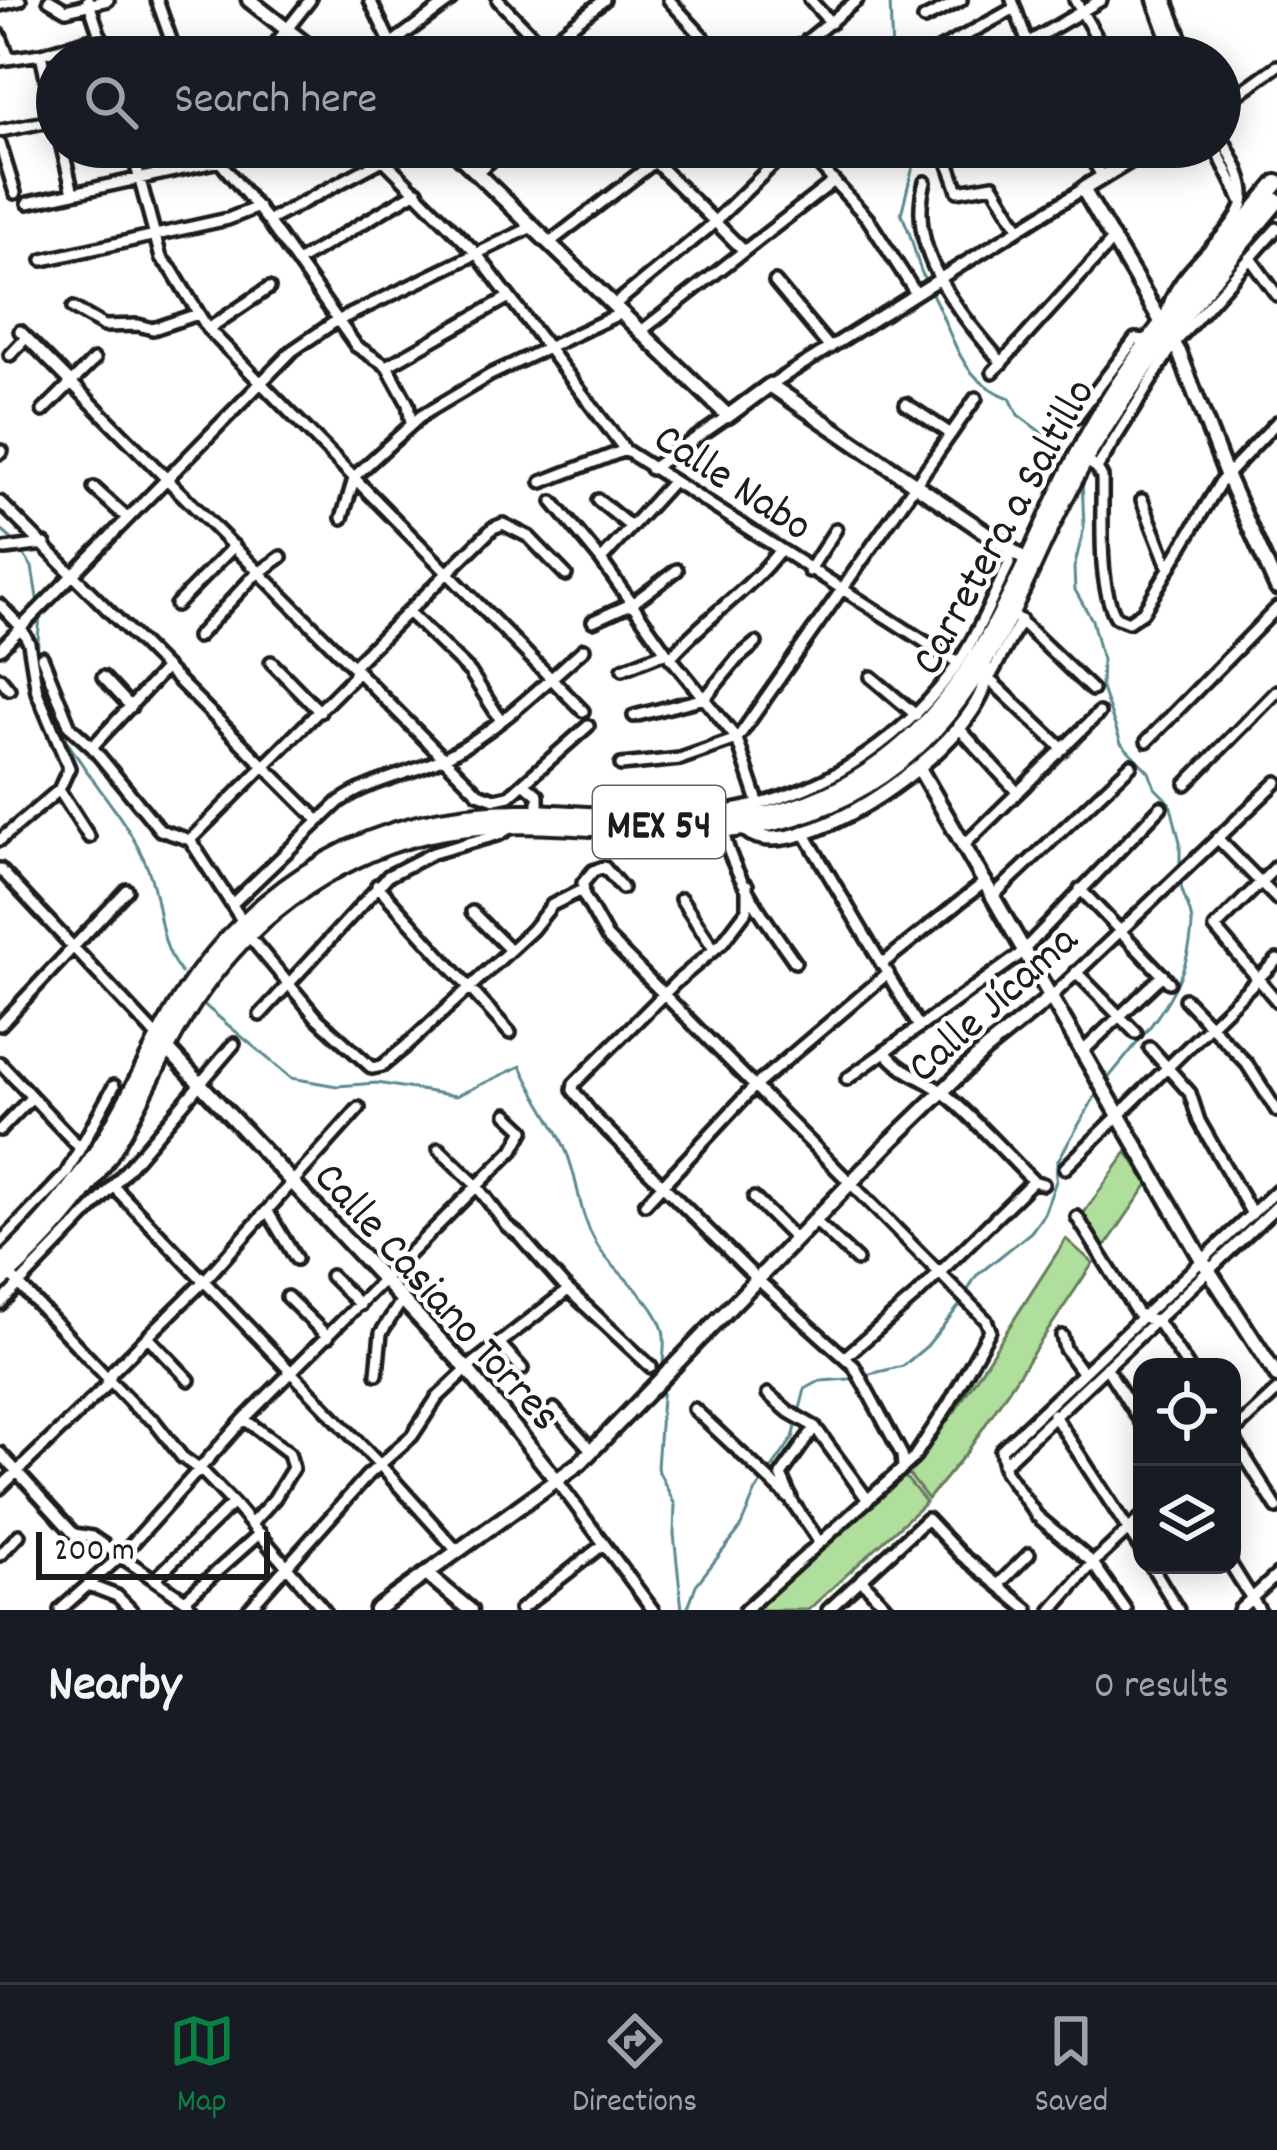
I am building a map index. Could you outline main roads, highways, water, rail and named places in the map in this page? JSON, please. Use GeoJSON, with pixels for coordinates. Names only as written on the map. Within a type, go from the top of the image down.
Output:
{"type":"FeatureCollection","features":[{"type":"Feature","properties":{"kind":"main road","name":"Carretera a Saltillo"},"geometry":{"type":"LineString","coordinates":[[1081,465],[1167,329],[1277,183]]}},
{"type":"Feature","properties":{"kind":"main road","name":"Carretera a Saltillo"},"geometry":{"type":"LineString","coordinates":[[7,1276],[89,1163],[163,1043],[190,985],[296,880],[372,838],[425,822],[509,811],[741,820],[796,807],[844,786],[891,754],[931,718],[968,670],[1148,340],[1167,329],[1277,201]]}},
{"type":"Feature","properties":{"kind":"main road","name":"Carretera a Saltillo"},"geometry":{"type":"LineString","coordinates":[[509,811],[724,833],[812,812],[876,780],[938,727],[987,672],[1016,617],[1029,562]]}},
{"type":"Feature","properties":{"kind":"waterway"},"geometry":{"type":"LineString","coordinates":[[890,0],[891,36]]}},
{"type":"Feature","properties":{"kind":"waterway"},"geometry":{"type":"LineString","coordinates":[[913,168],[901,214],[926,282]]}},
{"type":"Feature","properties":{"kind":"waterway"},"geometry":{"type":"LineString","coordinates":[[930,290],[968,368],[992,390],[1010,398],[1018,415],[1070,454]]}},
{"type":"Feature","properties":{"kind":"waterway"},"geometry":{"type":"LineString","coordinates":[[1082,478],[1084,528],[1074,568],[1075,590],[1092,620],[1102,660],[1101,686],[1121,743],[1170,803],[1180,842],[1180,870]]}},
{"type":"Feature","properties":{"kind":"waterway"},"geometry":{"type":"LineString","coordinates":[[0,529],[15,542]]}},
{"type":"Feature","properties":{"kind":"waterway"},"geometry":{"type":"LineString","coordinates":[[23,554],[32,567],[38,604]]}},
{"type":"Feature","properties":{"kind":"waterway"},"geometry":{"type":"LineString","coordinates":[[40,613],[38,661],[48,704],[74,753],[136,844],[148,869],[168,949],[181,973]]}},
{"type":"Feature","properties":{"kind":"waterway"},"geometry":{"type":"LineString","coordinates":[[1106,1081],[1163,1009],[1183,970],[1192,925],[1180,880]]}},
{"type":"Feature","properties":{"kind":"waterway"},"geometry":{"type":"LineString","coordinates":[[202,1003],[291,1078],[337,1086],[377,1083],[456,1096],[521,1066],[566,1152],[596,1243],[658,1317],[664,1334],[663,1367]]}},
{"type":"Feature","properties":{"kind":"waterway"},"geometry":{"type":"LineString","coordinates":[[799,1413],[805,1389],[820,1381],[903,1366],[927,1346],[976,1276],[1031,1232],[1044,1214],[1056,1181],[1057,1162],[1100,1088]]}},
{"type":"Feature","properties":{"kind":"waterway"},"geometry":{"type":"LineString","coordinates":[[663,1383],[657,1468],[675,1505],[682,1610]]}},
{"type":"Feature","properties":{"kind":"waterway"},"geometry":{"type":"LineString","coordinates":[[687,1610],[696,1585],[739,1530],[756,1491],[793,1438],[797,1423]]}}]}
